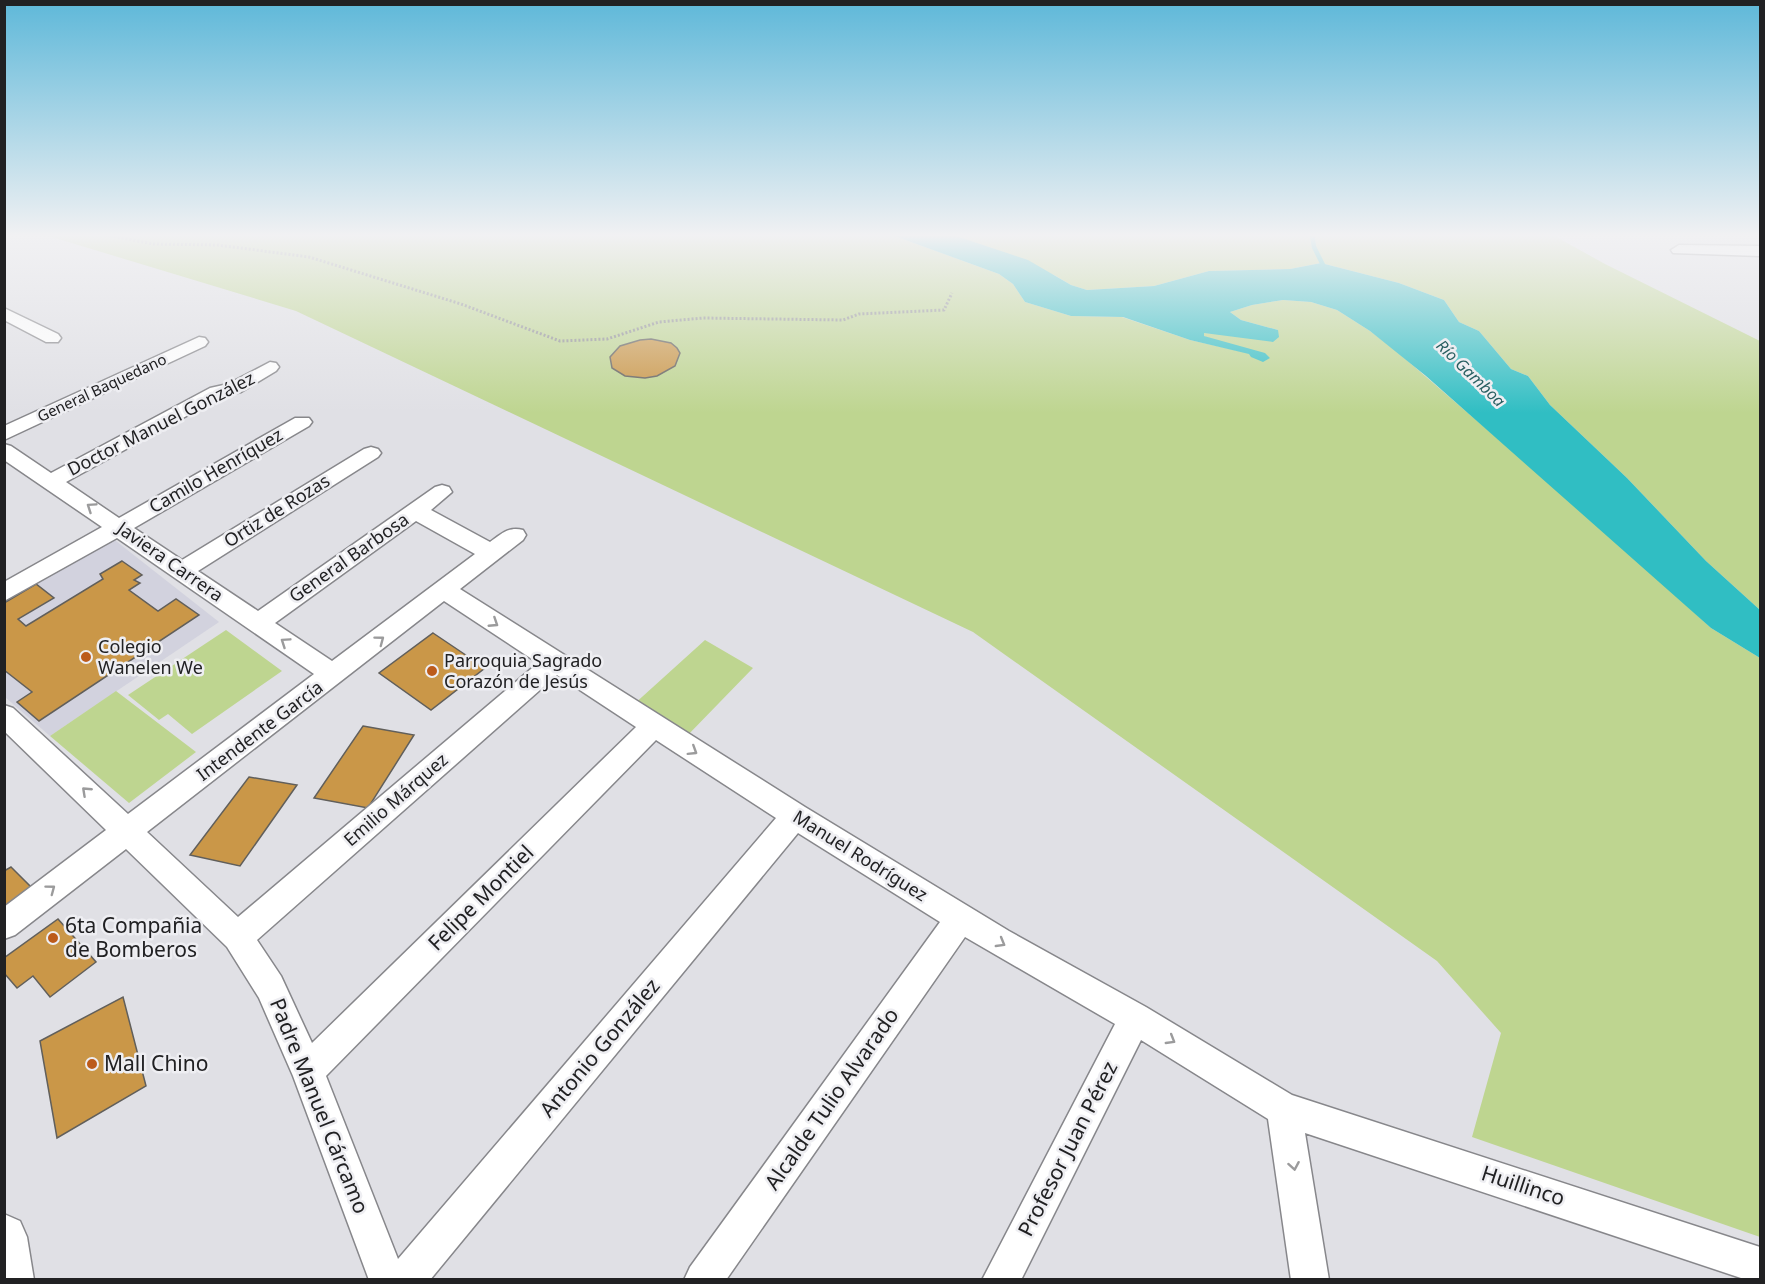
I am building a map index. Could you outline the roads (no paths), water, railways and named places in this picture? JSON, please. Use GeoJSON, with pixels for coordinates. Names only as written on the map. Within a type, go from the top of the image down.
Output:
{"type":"FeatureCollection","features":[{"type":"Feature","properties":{"kind":"main road"},"geometry":{"type":"LineString","coordinates":[[4,1237],[11,1280]]}},
{"type":"Feature","properties":{"kind":"street"},"geometry":{"type":"LineString","coordinates":[[8,318],[52,338]]}},
{"type":"Feature","properties":{"kind":"street","name":"General Baquedano"},"geometry":{"type":"LineString","coordinates":[[4,434],[199,342]]}},
{"type":"Feature","properties":{"kind":"street","name":"Doctor Manuel González"},"geometry":{"type":"LineString","coordinates":[[52,481],[217,392],[234,388],[270,367]]}},
{"type":"Feature","properties":{"kind":"street","name":"Camilo Henríquez"},"geometry":{"type":"LineString","coordinates":[[4,592],[302,422]]}},
{"type":"Feature","properties":{"kind":"street","name":"Javiera Carrera"},"geometry":{"type":"LineString","coordinates":[[4,450],[334,675]]}},
{"type":"Feature","properties":{"kind":"street","name":"Ortiz de Rozas"},"geometry":{"type":"LineString","coordinates":[[183,570],[371,453]]}},
{"type":"Feature","properties":{"kind":"street","name":"General Barbosa"},"geometry":{"type":"LineString","coordinates":[[257,624],[442,492]]}},
{"type":"Feature","properties":{"kind":"street"},"geometry":{"type":"LineString","coordinates":[[415,511],[492,553]]}},
{"type":"Feature","properties":{"kind":"street","name":"Intendente García"},"geometry":{"type":"LineString","coordinates":[[4,925],[445,591],[515,535]]}},
{"type":"Feature","properties":{"kind":"street","name":"Manuel Rodríguez"},"geometry":{"type":"LineString","coordinates":[[445,591],[795,816],[961,918],[1135,1018],[1284,1108]]}},
{"type":"Feature","properties":{"kind":"street","name":"Emilio Márquez"},"geometry":{"type":"LineString","coordinates":[[238,936],[554,663]]}},
{"type":"Feature","properties":{"kind":"street","name":"Padre Manuel Cárcamo"},"geometry":{"type":"LineString","coordinates":[[4,715],[238,936],[270,987],[308,1071],[388,1280]]}},
{"type":"Feature","properties":{"kind":"street","name":"Felipe Montiel"},"geometry":{"type":"LineString","coordinates":[[308,1071],[653,726]]}},
{"type":"Feature","properties":{"kind":"street","name":"Antonio González"},"geometry":{"type":"LineString","coordinates":[[405,1280],[795,816]]}},
{"type":"Feature","properties":{"kind":"street","name":"Alcalde Tulio Alvarado"},"geometry":{"type":"LineString","coordinates":[[703,1280],[961,918]]}},
{"type":"Feature","properties":{"kind":"street","name":"Profesor Juan Pérez"},"geometry":{"type":"LineString","coordinates":[[1001,1280],[1135,1018]]}},
{"type":"Feature","properties":{"kind":"street"},"geometry":{"type":"LineString","coordinates":[[1284,1108],[1310,1280]]}},
{"type":"Feature","properties":{"kind":"street","name":"Huillinco"},"geometry":{"type":"LineString","coordinates":[[1284,1108],[1761,1265]]}},
{"type":"Feature","properties":{"kind":"water","name":"Río Gamboa"},"geometry":{"type":"Polygon","coordinates":[[[1020,294],[1428,294],[1444,300],[1459,322],[1479,331],[1511,369],[1528,376],[1550,405],[1627,478],[1706,561],[1760,610],[1760,658],[1711,628],[1426,376],[1370,331],[1337,310],[1311,302],[1283,300],[1252,305],[1230,312],[1241,320],[1278,330],[1279,337],[1273,342],[1204,333],[1204,336],[1265,353],[1270,358],[1263,362],[1249,354],[1190,340],[1123,317],[1071,316],[1025,302],[1020,294]]]}},
{"type":"Feature","properties":{"kind":"place","name":"Colegio Wanelen We"},"geometry":{"type":"Point","coordinates":[86,657]}},
{"type":"Feature","properties":{"kind":"place","name":"Parroquia Sagrado Corazón de Jesús"},"geometry":{"type":"Point","coordinates":[432,671]}},
{"type":"Feature","properties":{"kind":"place","name":"6ta Compañia de Bomberos"},"geometry":{"type":"Point","coordinates":[53,938]}},
{"type":"Feature","properties":{"kind":"place","name":"Mall Chino"},"geometry":{"type":"Point","coordinates":[92,1064]}}]}
